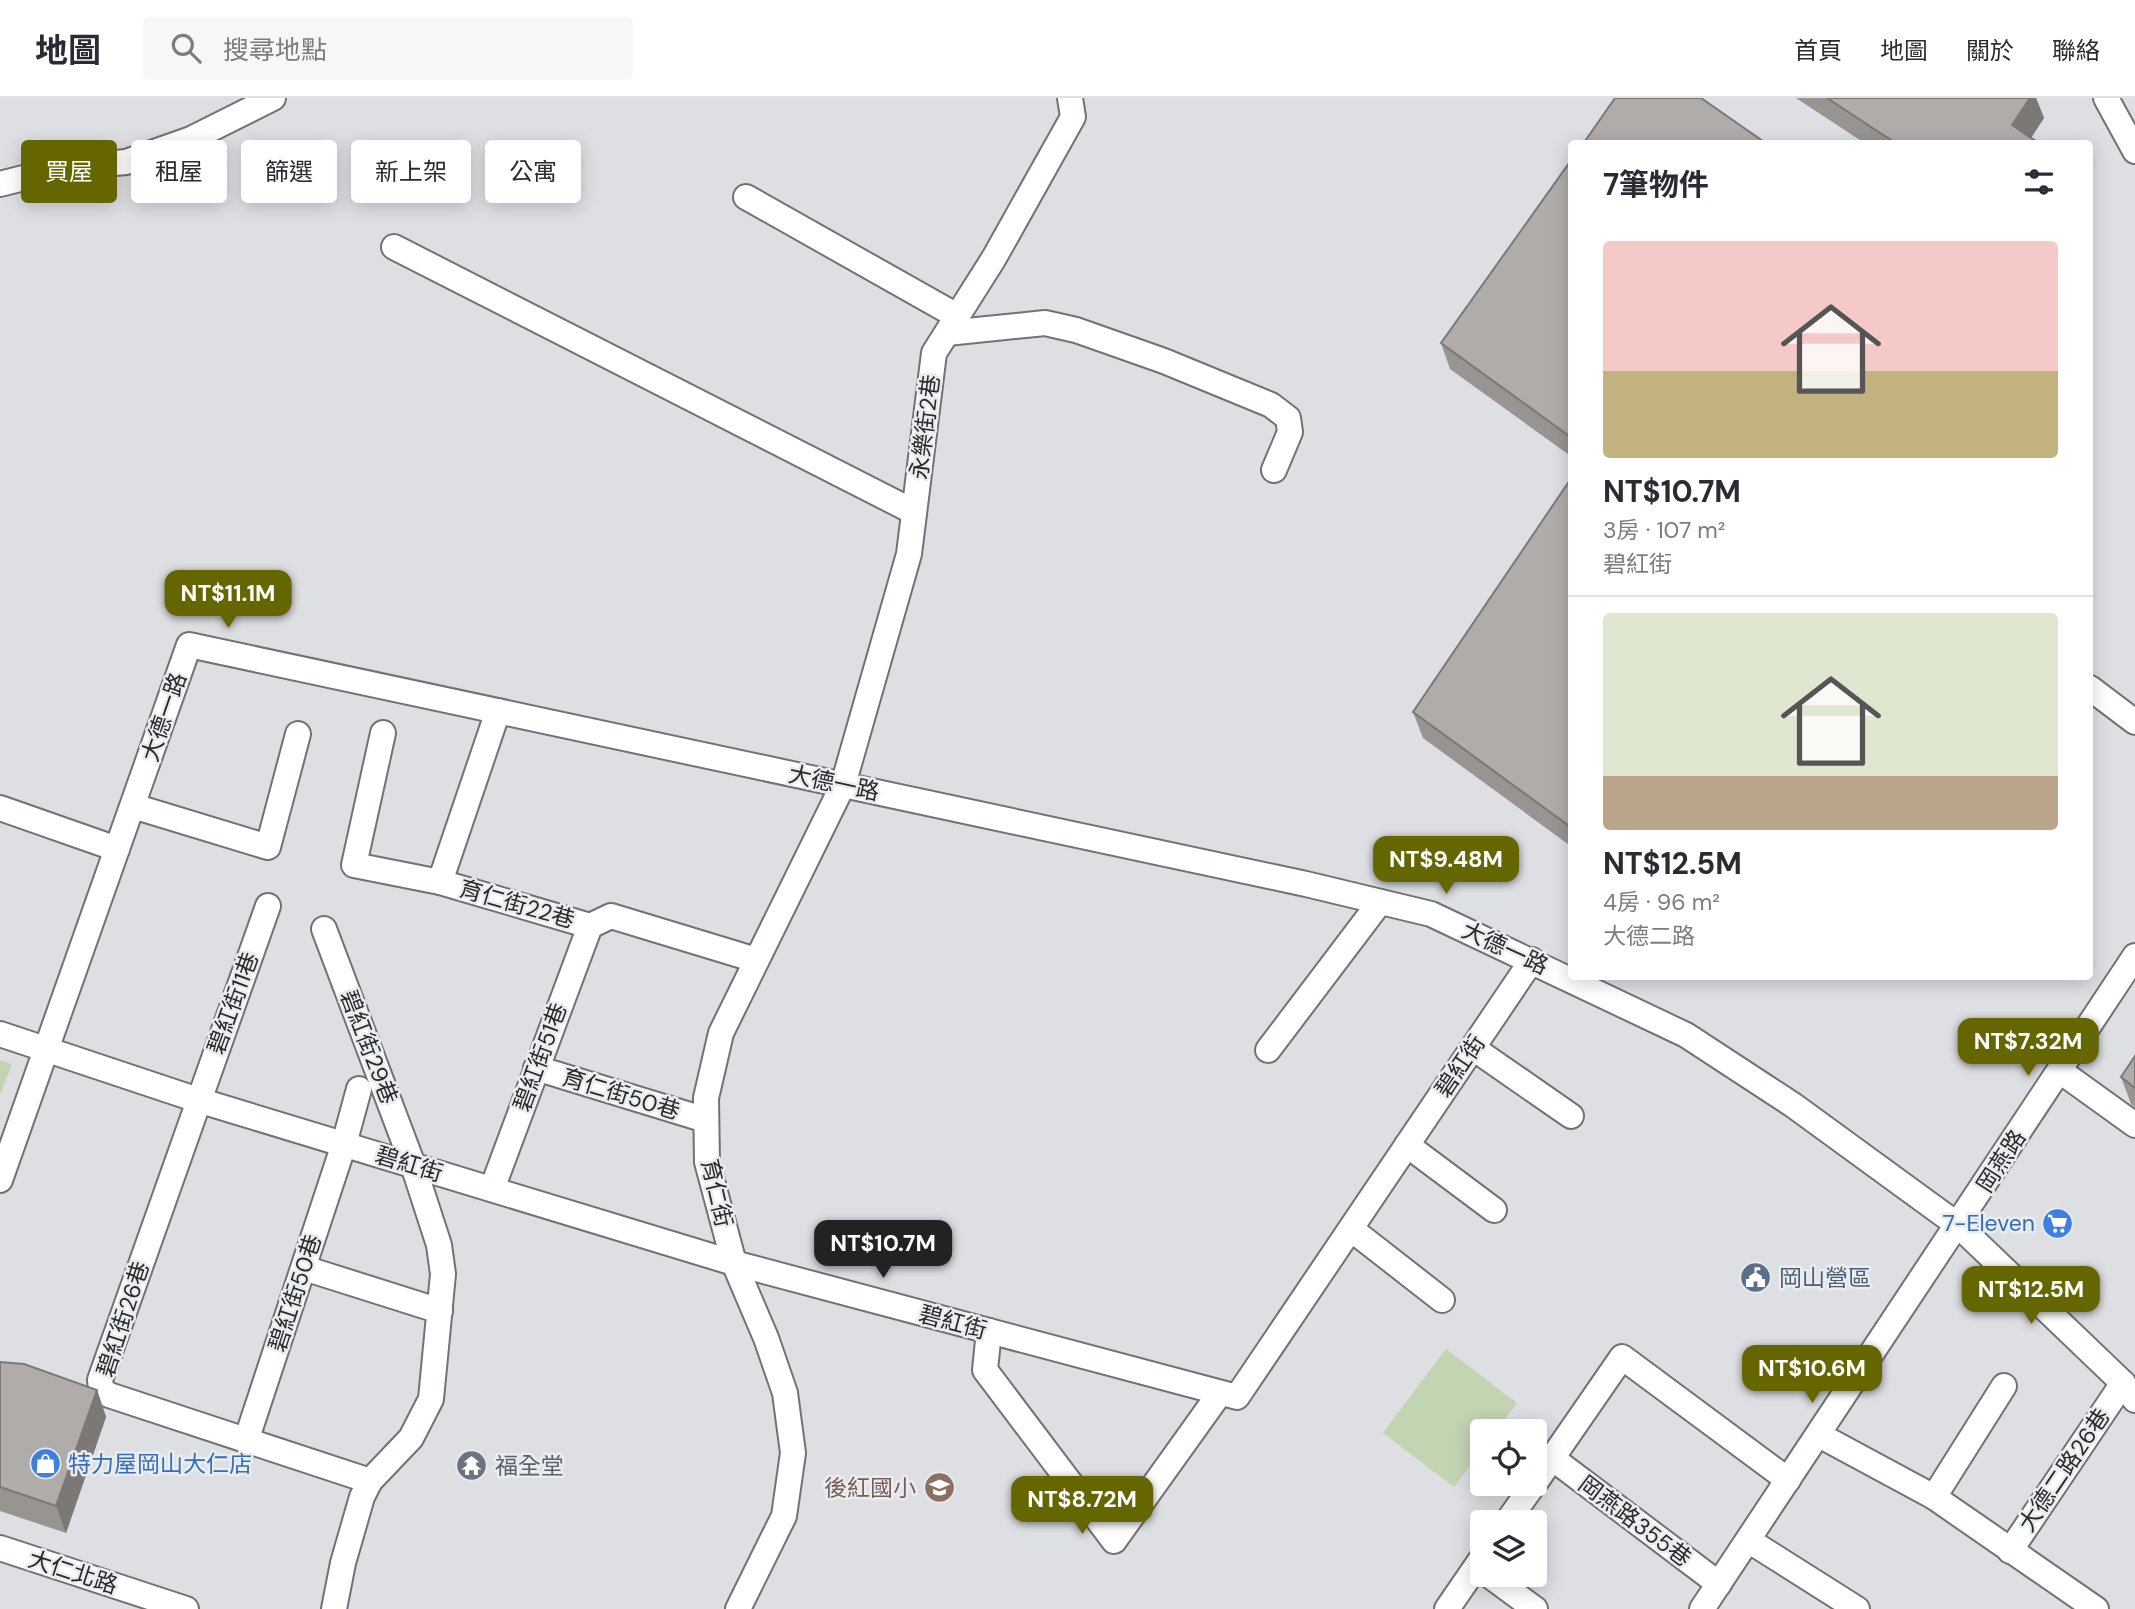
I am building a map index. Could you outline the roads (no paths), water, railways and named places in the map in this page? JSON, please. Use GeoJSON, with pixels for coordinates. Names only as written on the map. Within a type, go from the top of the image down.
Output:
{"type":"FeatureCollection","features":[{"type":"Feature","properties":{"kind":"street"},"geometry":{"type":"LineString","coordinates":[[0,184],[64,168],[126,162],[191,139],[273,98]]}},
{"type":"Feature","properties":{"kind":"street","name":"永樂街2巷"},"geometry":{"type":"LineString","coordinates":[[843,785],[909,554],[934,353],[1073,117],[1070,98]]}},
{"type":"Feature","properties":{"kind":"street"},"geometry":{"type":"LineString","coordinates":[[2106,98],[2135,151]]}},
{"type":"Feature","properties":{"kind":"street"},"geometry":{"type":"LineString","coordinates":[[746,197],[952,324],[1045,323],[1076,330],[1164,361],[1271,405],[1288,418],[1290,432],[1274,470]]}},
{"type":"Feature","properties":{"kind":"street"},"geometry":{"type":"LineString","coordinates":[[394,247],[914,512]]}},
{"type":"Feature","properties":{"kind":"street","name":"大德一路"},"geometry":{"type":"LineString","coordinates":[[0,1180],[189,645],[1431,914],[1568,978]]}},
{"type":"Feature","properties":{"kind":"street"},"geometry":{"type":"LineString","coordinates":[[2093,690],[2135,722]]}},
{"type":"Feature","properties":{"kind":"street"},"geometry":{"type":"LineString","coordinates":[[440,882],[498,711]]}},
{"type":"Feature","properties":{"kind":"street","name":"育仁街22巷"},"geometry":{"type":"LineString","coordinates":[[383,733],[354,865],[440,882],[590,926],[611,916],[756,960]]}},
{"type":"Feature","properties":{"kind":"street"},"geometry":{"type":"LineString","coordinates":[[133,806],[268,846],[298,734]]}},
{"type":"Feature","properties":{"kind":"street","name":"育仁街"},"geometry":{"type":"LineString","coordinates":[[738,1609],[784,1516],[793,1453],[785,1393],[766,1338],[734,1263],[707,1162],[706,1098],[721,1033],[843,785]]}},
{"type":"Feature","properties":{"kind":"street"},"geometry":{"type":"LineString","coordinates":[[0,808],[117,849]]}},
{"type":"Feature","properties":{"kind":"street"},"geometry":{"type":"LineString","coordinates":[[1269,1050],[1380,902]]}},
{"type":"Feature","properties":{"kind":"street","name":"碧紅街11巷"},"geometry":{"type":"LineString","coordinates":[[198,1100],[268,906]]}},
{"type":"Feature","properties":{"kind":"street","name":"碧紅街51巷"},"geometry":{"type":"LineString","coordinates":[[492,1189],[590,926]]}},
{"type":"Feature","properties":{"kind":"street","name":"碧紅街29巷"},"geometry":{"type":"LineString","coordinates":[[324,929],[413,1166],[439,1245],[443,1274],[431,1399],[411,1438],[370,1481]]}},
{"type":"Feature","properties":{"kind":"street","name":"岡燕路"},"geometry":{"type":"LineString","coordinates":[[1702,1609],[1959,1226],[2135,956]]}},
{"type":"Feature","properties":{"kind":"street","name":"碧紅街"},"geometry":{"type":"LineString","coordinates":[[0,1034],[198,1100],[734,1263],[1237,1398],[1532,960]]}},
{"type":"Feature","properties":{"kind":"street","name":"大德一路"},"geometry":{"type":"LineString","coordinates":[[1573,980],[1686,1035],[1793,1105],[1959,1226],[2129,1391]]}},
{"type":"Feature","properties":{"kind":"street"},"geometry":{"type":"LineString","coordinates":[[1473,1048],[1570,1116]]}},
{"type":"Feature","properties":{"kind":"street","name":"育仁街50巷"},"geometry":{"type":"LineString","coordinates":[[536,1068],[706,1120]]}},
{"type":"Feature","properties":{"kind":"street"},"geometry":{"type":"LineString","coordinates":[[2060,1072],[2135,1125]]}},
{"type":"Feature","properties":{"kind":"street","name":"碧紅街50巷"},"geometry":{"type":"LineString","coordinates":[[246,1441],[344,1144],[359,1089]]}},
{"type":"Feature","properties":{"kind":"street","name":"碧紅街26巷"},"geometry":{"type":"LineString","coordinates":[[198,1100],[100,1380],[101,1389],[109,1395],[370,1481]]}},
{"type":"Feature","properties":{"kind":"street"},"geometry":{"type":"LineString","coordinates":[[1407,1145],[1494,1210]]}},
{"type":"Feature","properties":{"kind":"street"},"geometry":{"type":"LineString","coordinates":[[1351,1229],[1442,1300]]}},
{"type":"Feature","properties":{"kind":"street"},"geometry":{"type":"LineString","coordinates":[[304,1268],[440,1311]]}},
{"type":"Feature","properties":{"kind":"street"},"geometry":{"type":"LineString","coordinates":[[989,1331],[985,1370],[1114,1541],[1220,1393]]}},
{"type":"Feature","properties":{"kind":"street"},"geometry":{"type":"LineString","coordinates":[[1547,1465],[1622,1357],[1788,1480]]}},
{"type":"Feature","properties":{"kind":"street"},"geometry":{"type":"LineString","coordinates":[[1934,1497],[2004,1386]]}},
{"type":"Feature","properties":{"kind":"street","name":"大德二路26巷"},"geometry":{"type":"LineString","coordinates":[[1819,1435],[1934,1497],[2010,1551],[2129,1391]]}},
{"type":"Feature","properties":{"kind":"street","name":"岡燕路355巷"},"geometry":{"type":"LineString","coordinates":[[1552,1458],[1718,1584]]}},
{"type":"Feature","properties":{"kind":"street"},"geometry":{"type":"LineString","coordinates":[[334,1609],[352,1524],[370,1481]]}},
{"type":"Feature","properties":{"kind":"street"},"geometry":{"type":"LineString","coordinates":[[1748,1540],[1857,1609]]}},
{"type":"Feature","properties":{"kind":"street","name":"大仁北路"},"geometry":{"type":"LineString","coordinates":[[0,1548],[186,1609]]}},
{"type":"Feature","properties":{"kind":"street"},"geometry":{"type":"LineString","coordinates":[[2010,1551],[2096,1609]]}},
{"type":"Feature","properties":{"kind":"street"},"geometry":{"type":"LineString","coordinates":[[1447,1609],[1470,1582]]}},
{"type":"Feature","properties":{"kind":"street"},"geometry":{"type":"LineString","coordinates":[[1508,1587],[1535,1609]]}},
{"type":"Feature","properties":{"kind":"place","name":"7-Eleven"},"geometry":{"type":"Point","coordinates":[2058,1223]}},
{"type":"Feature","properties":{"kind":"place","name":"岡山營區"},"geometry":{"type":"Point","coordinates":[1756,1278]}},
{"type":"Feature","properties":{"kind":"place","name":"特力屋岡山大仁店"},"geometry":{"type":"Point","coordinates":[45,1464]}},
{"type":"Feature","properties":{"kind":"place","name":"福全堂"},"geometry":{"type":"Point","coordinates":[472,1466]}},
{"type":"Feature","properties":{"kind":"place","name":"後紅國小"},"geometry":{"type":"Point","coordinates":[939,1488]}}]}
